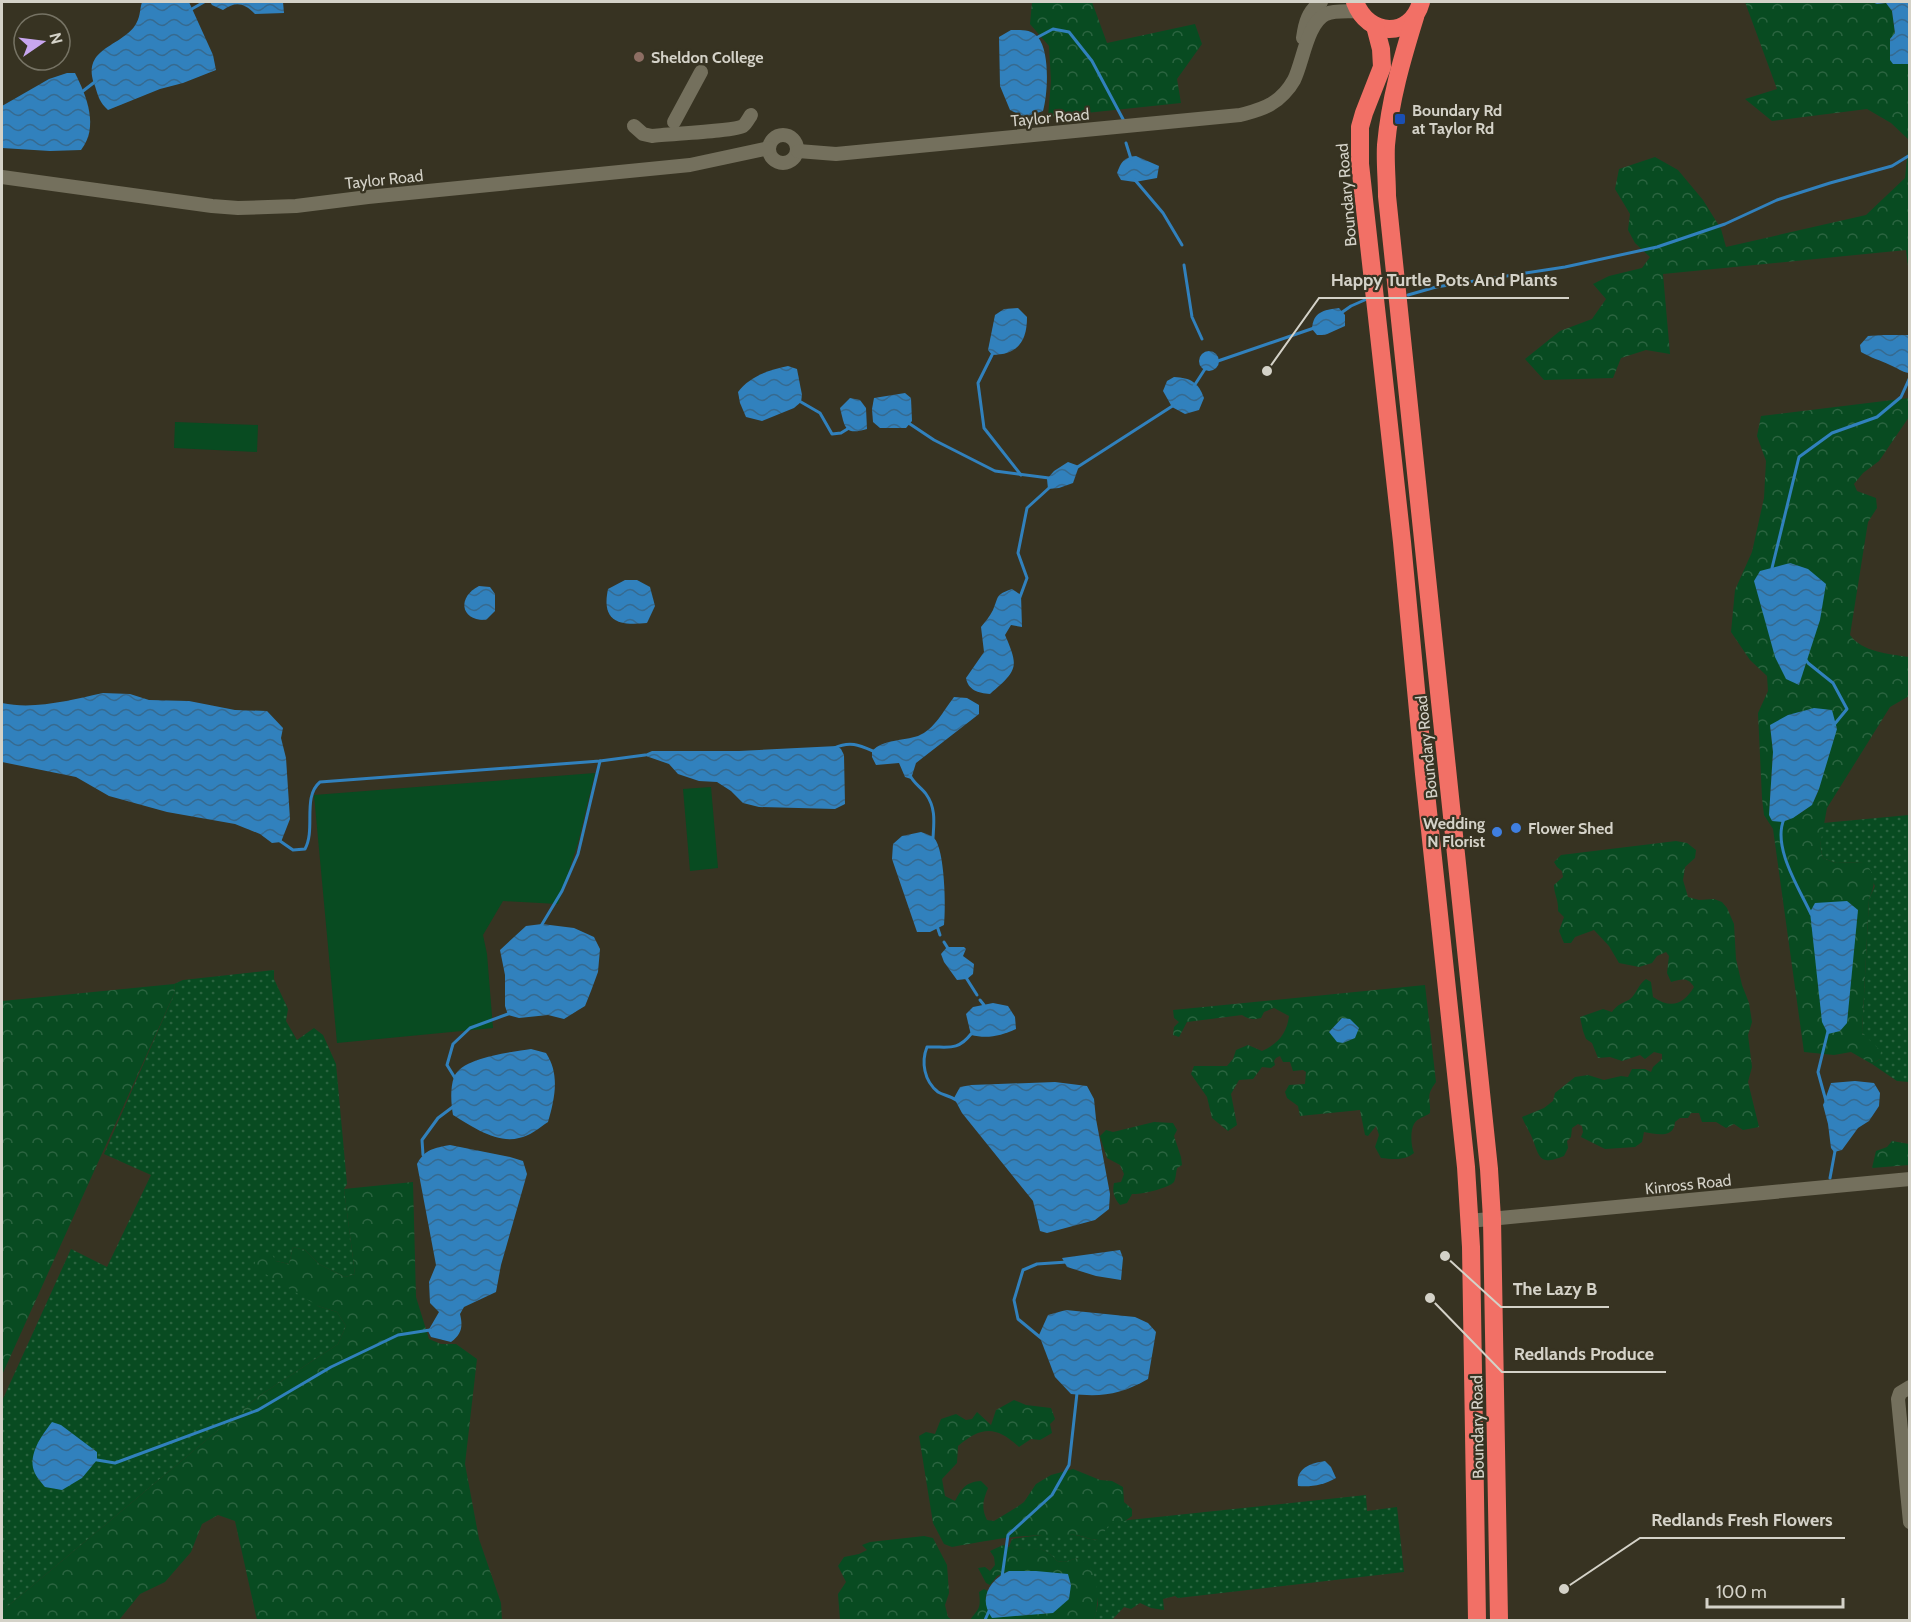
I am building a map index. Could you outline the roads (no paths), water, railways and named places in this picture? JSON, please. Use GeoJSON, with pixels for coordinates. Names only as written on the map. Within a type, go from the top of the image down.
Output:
{"type":"FeatureCollection","features":[{"type":"Feature","properties":{"kind":"highway"},"geometry":{"type":"LineString","coordinates":[[1357,6],[1363,18],[1376,26],[1392,29],[1401,27],[1418,9]]}},
{"type":"Feature","properties":{"kind":"highway","name":"Boundary Road"},"geometry":{"type":"LineString","coordinates":[[1418,9],[1399,68],[1391,105],[1386,146],[1387,196],[1472,999],[1492,1219],[1499,1620]]}},
{"type":"Feature","properties":{"kind":"highway","name":"Boundary Road"},"geometry":{"type":"LineString","coordinates":[[1376,26],[1382,67],[1362,120],[1359,144],[1360,164],[1402,542],[1466,1167],[1477,1620]]}},
{"type":"Feature","properties":{"kind":"street","name":"Taylor Road"},"geometry":{"type":"LineString","coordinates":[[1293,81],[1302,51],[1306,22],[1310,12],[1321,2]]}},
{"type":"Feature","properties":{"kind":"street","name":"Taylor Road"},"geometry":{"type":"LineString","coordinates":[[798,151],[836,154],[1240,114],[1258,110],[1272,104],[1293,81],[1318,20],[1327,14],[1357,6]]}},
{"type":"Feature","properties":{"kind":"street"},"geometry":{"type":"LineString","coordinates":[[674,122],[701,72]]}},
{"type":"Feature","properties":{"kind":"street"},"geometry":{"type":"LineString","coordinates":[[634,126],[643,134],[652,136],[730,129],[744,125],[751,115]]}},
{"type":"Feature","properties":{"kind":"street"},"geometry":{"type":"LineString","coordinates":[[785,135],[793,138],[798,151],[794,159],[785,164],[772,158],[769,148],[776,136],[785,135]]}},
{"type":"Feature","properties":{"kind":"street","name":"Taylor Road"},"geometry":{"type":"LineString","coordinates":[[2,177],[238,208],[296,206],[690,165],[769,148]]}},
{"type":"Feature","properties":{"kind":"street","name":"Kinross Road"},"geometry":{"type":"LineString","coordinates":[[1469,1221],[1910,1179]]}},
{"type":"Feature","properties":{"kind":"street"},"geometry":{"type":"LineString","coordinates":[[1910,1387],[1900,1393],[1898,1399],[1910,1522]]}},
{"type":"Feature","properties":{"kind":"water"},"geometry":{"type":"Polygon","coordinates":[[[142,2],[189,2],[213,55],[216,70],[108,110],[97,93],[92,74],[93,64],[103,51],[134,27],[142,2]]]}},
{"type":"Feature","properties":{"kind":"water"},"geometry":{"type":"Polygon","coordinates":[[[210,2],[283,2],[284,13],[255,14],[247,7],[236,4],[223,10],[210,2]]]}},
{"type":"Feature","properties":{"kind":"water"},"geometry":{"type":"Polygon","coordinates":[[[1872,2],[1909,2],[1909,64],[1893,64],[1890,60],[1890,39],[1895,33],[1892,11],[1886,3],[1872,2]]]}},
{"type":"Feature","properties":{"kind":"water"},"geometry":{"type":"Polygon","coordinates":[[[1011,30],[1026,30],[1035,34],[1045,52],[1047,84],[1043,111],[1024,117],[1010,110],[1000,86],[999,37],[1011,30]]]}},
{"type":"Feature","properties":{"kind":"water"},"geometry":{"type":"Polygon","coordinates":[[[75,73],[84,92],[89,112],[89,132],[81,150],[2,148],[2,106],[49,79],[75,73]]]}},
{"type":"Feature","properties":{"kind":"water"},"geometry":{"type":"Polygon","coordinates":[[[1136,156],[1159,166],[1157,178],[1135,182],[1121,180],[1117,173],[1122,163],[1136,156]]]}},
{"type":"Feature","properties":{"kind":"water"},"geometry":{"type":"Polygon","coordinates":[[[1018,308],[1027,317],[1023,340],[1008,352],[992,355],[988,350],[995,315],[1004,309],[1018,308]]]}},
{"type":"Feature","properties":{"kind":"water"},"geometry":{"type":"Polygon","coordinates":[[[1339,308],[1345,315],[1345,326],[1325,335],[1317,335],[1312,329],[1317,315],[1339,308]]]}},
{"type":"Feature","properties":{"kind":"water"},"geometry":{"type":"Polygon","coordinates":[[[1909,335],[1909,373],[1861,352],[1860,345],[1868,336],[1909,335]]]}},
{"type":"Feature","properties":{"kind":"water"},"geometry":{"type":"Polygon","coordinates":[[[1205,351],[1213,351],[1219,357],[1219,365],[1213,371],[1205,371],[1199,365],[1199,357],[1205,351]]]}},
{"type":"Feature","properties":{"kind":"water"},"geometry":{"type":"Polygon","coordinates":[[[788,366],[797,369],[802,395],[801,402],[794,408],[762,421],[746,417],[738,392],[760,374],[788,366]]]}},
{"type":"Feature","properties":{"kind":"water"},"geometry":{"type":"Polygon","coordinates":[[[1174,377],[1185,378],[1199,388],[1204,398],[1199,410],[1185,414],[1172,407],[1163,391],[1167,381],[1174,377]]]}},
{"type":"Feature","properties":{"kind":"water"},"geometry":{"type":"Polygon","coordinates":[[[905,393],[911,398],[912,421],[906,428],[880,428],[873,422],[874,398],[905,393]]]}},
{"type":"Feature","properties":{"kind":"water"},"geometry":{"type":"Polygon","coordinates":[[[850,398],[860,400],[866,408],[867,429],[854,431],[845,425],[840,408],[850,398]]]}},
{"type":"Feature","properties":{"kind":"water"},"geometry":{"type":"Polygon","coordinates":[[[1068,462],[1079,466],[1073,483],[1048,489],[1047,479],[1054,471],[1068,462]]]}},
{"type":"Feature","properties":{"kind":"water"},"geometry":{"type":"Polygon","coordinates":[[[1790,563],[1808,569],[1826,584],[1820,620],[1799,685],[1786,679],[1775,657],[1754,581],[1760,571],[1790,563]]]}},
{"type":"Feature","properties":{"kind":"water"},"geometry":{"type":"Polygon","coordinates":[[[625,580],[637,580],[650,587],[655,606],[647,623],[628,624],[610,615],[607,609],[608,589],[625,580]]]}},
{"type":"Feature","properties":{"kind":"water"},"geometry":{"type":"Polygon","coordinates":[[[479,586],[490,587],[495,594],[495,611],[486,620],[471,617],[464,607],[467,596],[479,586]]]}},
{"type":"Feature","properties":{"kind":"water"},"geometry":{"type":"Polygon","coordinates":[[[1012,589],[1021,595],[1022,627],[1011,625],[1005,635],[1014,661],[1013,667],[1006,679],[990,694],[978,692],[971,688],[966,678],[984,652],[981,627],[992,612],[998,596],[1012,589]]]}},
{"type":"Feature","properties":{"kind":"water"},"geometry":{"type":"Polygon","coordinates":[[[103,693],[130,694],[149,700],[189,701],[235,710],[267,711],[283,728],[281,738],[286,758],[290,819],[281,842],[272,843],[260,834],[235,824],[167,812],[109,796],[76,777],[2,762],[2,703],[40,705],[103,693]]]}},
{"type":"Feature","properties":{"kind":"water"},"geometry":{"type":"Polygon","coordinates":[[[954,697],[967,698],[979,705],[979,714],[916,763],[911,779],[905,777],[899,763],[876,765],[872,751],[882,744],[924,733],[934,724],[954,697]]]}},
{"type":"Feature","properties":{"kind":"water"},"geometry":{"type":"Polygon","coordinates":[[[1814,708],[1832,710],[1837,729],[1819,789],[1812,805],[1793,818],[1782,822],[1772,821],[1769,815],[1773,752],[1770,725],[1788,715],[1814,708]]]}},
{"type":"Feature","properties":{"kind":"water"},"geometry":{"type":"Polygon","coordinates":[[[837,746],[844,755],[845,804],[835,809],[759,807],[743,803],[717,782],[699,781],[678,774],[669,764],[643,755],[652,751],[739,751],[837,746]]]}},
{"type":"Feature","properties":{"kind":"water"},"geometry":{"type":"Polygon","coordinates":[[[921,832],[933,837],[938,844],[944,880],[944,925],[930,932],[917,932],[892,859],[893,844],[902,836],[921,832]]]}},
{"type":"Feature","properties":{"kind":"water"},"geometry":{"type":"Polygon","coordinates":[[[1847,901],[1858,910],[1847,1023],[1840,1031],[1828,1034],[1822,1022],[1810,912],[1815,903],[1847,901]]]}},
{"type":"Feature","properties":{"kind":"water"},"geometry":{"type":"Polygon","coordinates":[[[542,924],[574,928],[594,937],[600,949],[598,972],[585,1006],[564,1019],[548,1015],[519,1018],[508,1015],[505,1006],[505,975],[500,950],[526,926],[542,924]]]}},
{"type":"Feature","properties":{"kind":"water"},"geometry":{"type":"Polygon","coordinates":[[[947,947],[966,949],[963,956],[974,964],[973,974],[967,979],[957,980],[944,962],[941,954],[947,947]]]}},
{"type":"Feature","properties":{"kind":"water"},"geometry":{"type":"Polygon","coordinates":[[[993,1003],[1008,1006],[1015,1017],[1016,1029],[994,1036],[971,1035],[966,1014],[973,1007],[993,1003]]]}},
{"type":"Feature","properties":{"kind":"water"},"geometry":{"type":"Polygon","coordinates":[[[1342,1018],[1350,1019],[1359,1028],[1355,1038],[1343,1043],[1337,1042],[1329,1032],[1342,1018]]]}},
{"type":"Feature","properties":{"kind":"water"},"geometry":{"type":"Polygon","coordinates":[[[531,1049],[546,1053],[553,1069],[555,1086],[548,1122],[527,1136],[511,1139],[484,1133],[453,1115],[452,1086],[459,1070],[477,1060],[531,1049]]]}},
{"type":"Feature","properties":{"kind":"water"},"geometry":{"type":"Polygon","coordinates":[[[1855,1081],[1874,1083],[1880,1093],[1879,1106],[1869,1121],[1858,1128],[1842,1150],[1834,1152],[1831,1148],[1823,1105],[1831,1083],[1855,1081]]]}},
{"type":"Feature","properties":{"kind":"water"},"geometry":{"type":"Polygon","coordinates":[[[1055,1082],[1087,1086],[1094,1099],[1110,1194],[1109,1209],[1095,1220],[1047,1233],[1040,1231],[1033,1201],[962,1113],[954,1098],[960,1087],[971,1085],[1055,1082]]]}},
{"type":"Feature","properties":{"kind":"water"},"geometry":{"type":"Polygon","coordinates":[[[450,1145],[523,1161],[527,1174],[501,1265],[496,1292],[464,1307],[460,1314],[461,1330],[451,1342],[431,1337],[428,1331],[439,1312],[430,1303],[429,1282],[436,1265],[417,1164],[430,1150],[450,1145]]]}},
{"type":"Feature","properties":{"kind":"water"},"geometry":{"type":"Polygon","coordinates":[[[1120,1250],[1123,1258],[1121,1280],[1096,1276],[1067,1267],[1062,1258],[1120,1250]]]}},
{"type":"Feature","properties":{"kind":"water"},"geometry":{"type":"Polygon","coordinates":[[[1066,1310],[1135,1317],[1148,1323],[1156,1332],[1148,1379],[1129,1389],[1111,1394],[1071,1394],[1055,1377],[1039,1335],[1048,1315],[1066,1310]]]}},
{"type":"Feature","properties":{"kind":"water"},"geometry":{"type":"Polygon","coordinates":[[[52,1422],[61,1425],[97,1452],[97,1460],[82,1478],[62,1490],[45,1487],[36,1475],[33,1465],[34,1451],[52,1422]]]}},
{"type":"Feature","properties":{"kind":"water"},"geometry":{"type":"Polygon","coordinates":[[[1325,1461],[1336,1478],[1318,1485],[1298,1486],[1299,1475],[1305,1468],[1325,1461]]]}},
{"type":"Feature","properties":{"kind":"water"},"geometry":{"type":"Polygon","coordinates":[[[1009,1571],[1068,1574],[1071,1585],[1069,1599],[1053,1613],[992,1618],[986,1604],[988,1591],[996,1579],[1009,1571]]]}},
{"type":"Feature","properties":{"kind":"waterway"},"geometry":{"type":"LineString","coordinates":[[190,10],[204,2]]}},
{"type":"Feature","properties":{"kind":"waterway"},"geometry":{"type":"LineString","coordinates":[[1038,37],[1053,29],[1069,32],[1092,61],[1124,121]]}},
{"type":"Feature","properties":{"kind":"waterway"},"geometry":{"type":"LineString","coordinates":[[83,91],[96,81]]}},
{"type":"Feature","properties":{"kind":"waterway"},"geometry":{"type":"LineString","coordinates":[[1126,143],[1131,159]]}},
{"type":"Feature","properties":{"kind":"waterway"},"geometry":{"type":"LineString","coordinates":[[1408,295],[1436,287],[1565,267],[1657,247],[1725,224],[1777,200],[1892,166],[1910,155]]}},
{"type":"Feature","properties":{"kind":"waterway"},"geometry":{"type":"LineString","coordinates":[[1135,180],[1163,213],[1182,245]]}},
{"type":"Feature","properties":{"kind":"waterway"},"geometry":{"type":"LineString","coordinates":[[1184,265],[1192,317],[1202,339]]}},
{"type":"Feature","properties":{"kind":"waterway"},"geometry":{"type":"LineString","coordinates":[[1341,313],[1367,299]]}},
{"type":"Feature","properties":{"kind":"waterway"},"geometry":{"type":"LineString","coordinates":[[1215,362],[1314,328]]}},
{"type":"Feature","properties":{"kind":"waterway"},"geometry":{"type":"LineString","coordinates":[[992,355],[978,383],[984,428],[1021,475]]}},
{"type":"Feature","properties":{"kind":"waterway"},"geometry":{"type":"LineString","coordinates":[[1194,386],[1205,369]]}},
{"type":"Feature","properties":{"kind":"waterway"},"geometry":{"type":"LineString","coordinates":[[1774,572],[1772,568],[1799,457],[1832,433],[1877,417],[1901,397],[1910,377]]}},
{"type":"Feature","properties":{"kind":"waterway"},"geometry":{"type":"LineString","coordinates":[[801,402],[820,413],[832,434],[841,433],[849,428]]}},
{"type":"Feature","properties":{"kind":"waterway"},"geometry":{"type":"LineString","coordinates":[[1076,468],[1174,405]]}},
{"type":"Feature","properties":{"kind":"waterway"},"geometry":{"type":"LineString","coordinates":[[907,422],[934,440],[995,471],[1049,478]]}},
{"type":"Feature","properties":{"kind":"waterway"},"geometry":{"type":"LineString","coordinates":[[1020,597],[1027,578],[1018,553],[1027,508],[1049,488]]}},
{"type":"Feature","properties":{"kind":"waterway"},"geometry":{"type":"LineString","coordinates":[[1806,660],[1833,683],[1847,709],[1833,726]]}},
{"type":"Feature","properties":{"kind":"waterway"},"geometry":{"type":"LineString","coordinates":[[834,748],[854,745],[873,751]]}},
{"type":"Feature","properties":{"kind":"waterway"},"geometry":{"type":"LineString","coordinates":[[280,841],[293,850],[305,849],[308,841],[312,796],[320,782],[600,761],[645,755]]}},
{"type":"Feature","properties":{"kind":"waterway"},"geometry":{"type":"LineString","coordinates":[[541,926],[562,891],[578,854],[600,761]]}},
{"type":"Feature","properties":{"kind":"waterway"},"geometry":{"type":"LineString","coordinates":[[910,775],[926,794],[931,805],[934,815],[933,838]]}},
{"type":"Feature","properties":{"kind":"waterway"},"geometry":{"type":"LineString","coordinates":[[1784,819],[1781,830],[1784,855],[1811,914]]}},
{"type":"Feature","properties":{"kind":"waterway"},"geometry":{"type":"LineString","coordinates":[[937,926],[940,935]]}},
{"type":"Feature","properties":{"kind":"waterway"},"geometry":{"type":"LineString","coordinates":[[944,942],[949,950]]}},
{"type":"Feature","properties":{"kind":"waterway"},"geometry":{"type":"LineString","coordinates":[[965,976],[977,995]]}},
{"type":"Feature","properties":{"kind":"waterway"},"geometry":{"type":"LineString","coordinates":[[980,1000],[984,1005],[982,1009]]}},
{"type":"Feature","properties":{"kind":"waterway"},"geometry":{"type":"LineString","coordinates":[[455,1078],[447,1065],[453,1044],[470,1028],[508,1014]]}},
{"type":"Feature","properties":{"kind":"waterway"},"geometry":{"type":"LineString","coordinates":[[1826,1101],[1818,1072],[1828,1031]]}},
{"type":"Feature","properties":{"kind":"waterway"},"geometry":{"type":"LineString","coordinates":[[956,1100],[933,1088],[925,1071],[925,1053],[927,1047],[956,1046],[971,1034]]}},
{"type":"Feature","properties":{"kind":"waterway"},"geometry":{"type":"LineString","coordinates":[[423,1155],[422,1140],[438,1118],[454,1106]]}},
{"type":"Feature","properties":{"kind":"waterway"},"geometry":{"type":"LineString","coordinates":[[1830,1178],[1835,1151]]}},
{"type":"Feature","properties":{"kind":"waterway"},"geometry":{"type":"LineString","coordinates":[[1041,1338],[1018,1319],[1014,1300],[1023,1270],[1037,1264],[1067,1262]]}},
{"type":"Feature","properties":{"kind":"waterway"},"geometry":{"type":"LineString","coordinates":[[97,1460],[115,1463],[258,1410],[331,1367],[398,1335],[430,1330]]}},
{"type":"Feature","properties":{"kind":"waterway"},"geometry":{"type":"LineString","coordinates":[[1002,1577],[1008,1535],[1052,1495],[1069,1465],[1077,1393]]}},
{"type":"Feature","properties":{"kind":"waterway"},"geometry":{"type":"LineString","coordinates":[[985,1620],[989,1611]]}},
{"type":"Feature","properties":{"kind":"place","name":"Sheldon College"},"geometry":{"type":"Point","coordinates":[639,57]}},
{"type":"Feature","properties":{"kind":"place","name":"Boundary Rd at Taylor Rd"},"geometry":{"type":"Point","coordinates":[1400,119]}},
{"type":"Feature","properties":{"kind":"place","name":"Happy Turtle Pots And Plants"},"geometry":{"type":"Point","coordinates":[1267,371]}},
{"type":"Feature","properties":{"kind":"place","name":"Flower Shed"},"geometry":{"type":"Point","coordinates":[1516,828]}},
{"type":"Feature","properties":{"kind":"place","name":"Wedding N Florist"},"geometry":{"type":"Point","coordinates":[1497,832]}},
{"type":"Feature","properties":{"kind":"place","name":"The Lazy B"},"geometry":{"type":"Point","coordinates":[1445,1256]}},
{"type":"Feature","properties":{"kind":"place","name":"Redlands Produce"},"geometry":{"type":"Point","coordinates":[1430,1298]}},
{"type":"Feature","properties":{"kind":"place","name":"Redlands Fresh Flowers"},"geometry":{"type":"Point","coordinates":[1564,1589]}}]}
